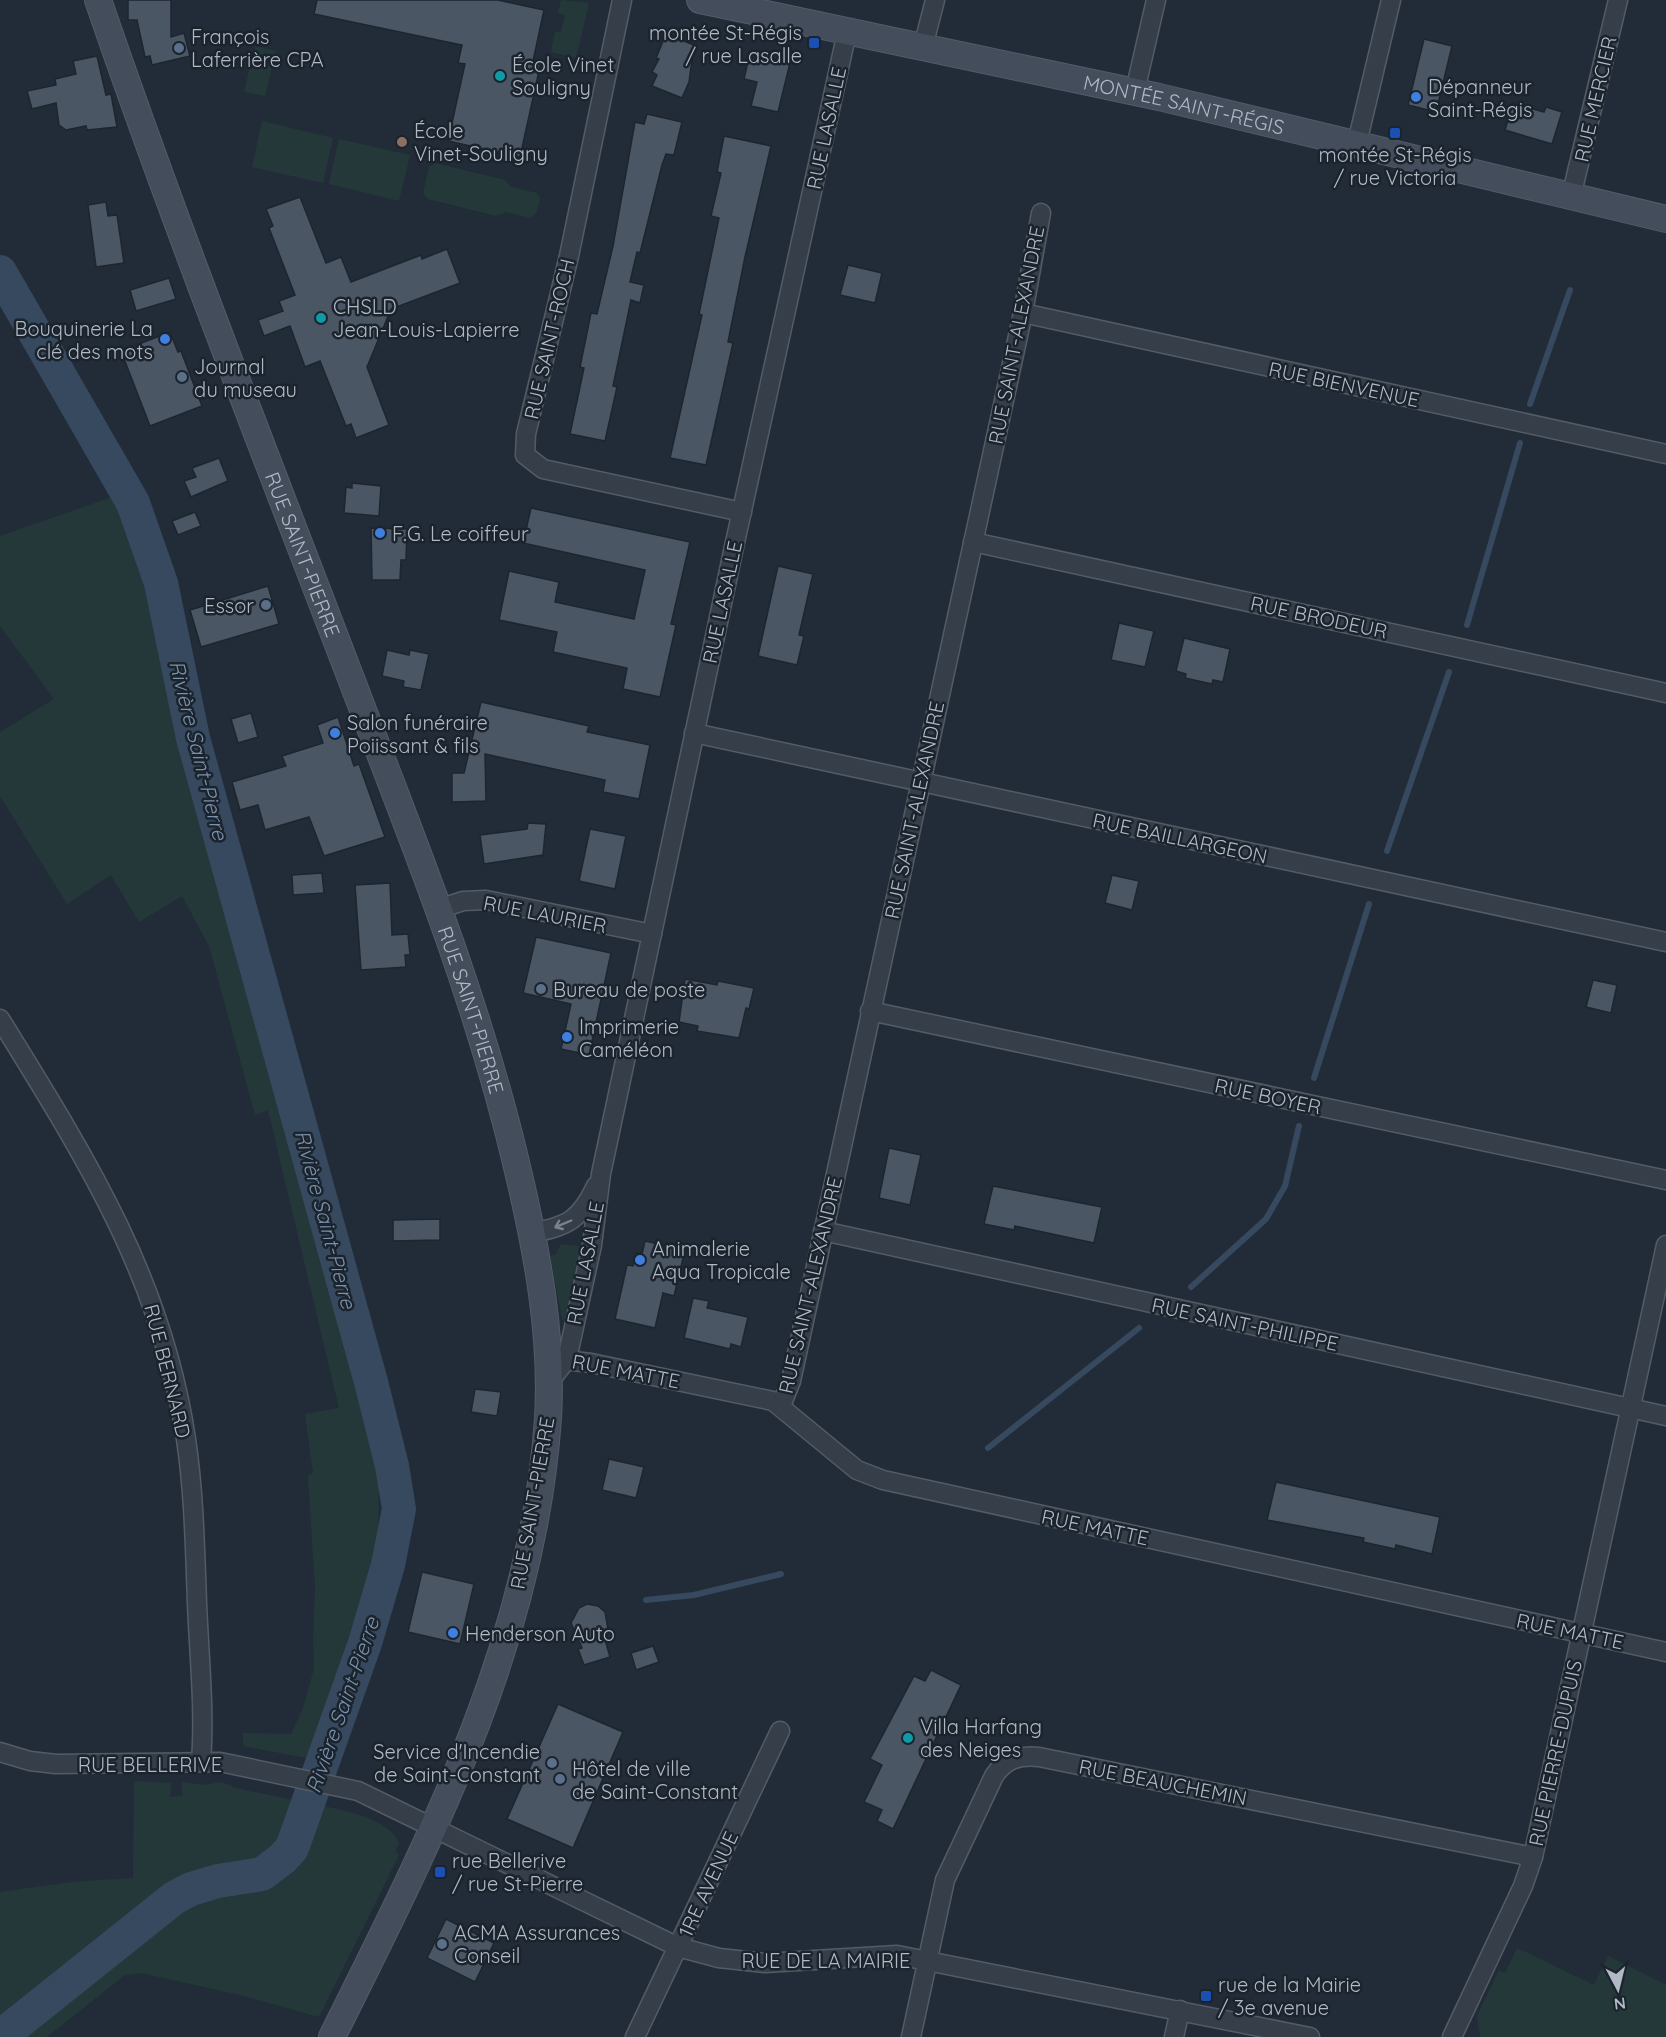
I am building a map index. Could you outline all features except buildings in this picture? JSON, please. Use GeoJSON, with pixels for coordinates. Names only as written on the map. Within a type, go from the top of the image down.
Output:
{"type":"FeatureCollection","features":[{"type":"Feature","properties":{"kind":"main road","name":"RUE SAINT-PIERRE"},"geometry":{"type":"LineString","coordinates":[[98,0],[135,110],[244,407],[439,909],[490,1059],[532,1233],[554,1367],[541,1480],[513,1614],[486,1701],[435,1828],[332,2037]]}},
{"type":"Feature","properties":{"kind":"main road","name":"MONTÉE SAINT-RÉGIS"},"geometry":{"type":"LineString","coordinates":[[700,0],[1135,92],[1356,143],[1666,219]]}},
{"type":"Feature","properties":{"kind":"street","name":"RUE SAINT-ROCH"},"geometry":{"type":"LineString","coordinates":[[622,0],[569,256],[526,434],[525,455],[543,469],[742,512]]}},
{"type":"Feature","properties":{"kind":"street"},"geometry":{"type":"LineString","coordinates":[[923,47],[935,0]]}},
{"type":"Feature","properties":{"kind":"street"},"geometry":{"type":"LineString","coordinates":[[1135,92],[1156,0]]}},
{"type":"Feature","properties":{"kind":"street"},"geometry":{"type":"LineString","coordinates":[[1356,143],[1391,0]]}},
{"type":"Feature","properties":{"kind":"street","name":"RUE MERCIER"},"geometry":{"type":"LineString","coordinates":[[1571,197],[1618,0]]}},
{"type":"Feature","properties":{"kind":"street","name":"RUE LASALLE"},"geometry":{"type":"LineString","coordinates":[[554,1367],[592,1245],[601,1174],[694,733],[847,32]]}},
{"type":"Feature","properties":{"kind":"street","name":"RUE SAINT-ALEXANDRE"},"geometry":{"type":"LineString","coordinates":[[781,1406],[791,1381],[1023,314],[1041,213]]}},
{"type":"Feature","properties":{"kind":"street","name":"RUE BIENVENUE"},"geometry":{"type":"LineString","coordinates":[[1023,314],[1666,454]]}},
{"type":"Feature","properties":{"kind":"street","name":"RUE BRODEUR"},"geometry":{"type":"LineString","coordinates":[[973,542],[1666,693]]}},
{"type":"Feature","properties":{"kind":"street","name":"RUE BAILLARGEON"},"geometry":{"type":"LineString","coordinates":[[694,733],[1666,942]]}},
{"type":"Feature","properties":{"kind":"street","name":"RUE LAURIER"},"geometry":{"type":"LineString","coordinates":[[439,909],[463,901],[486,900],[652,934]]}},
{"type":"Feature","properties":{"kind":"street","name":"RUE BOYER"},"geometry":{"type":"LineString","coordinates":[[870,1011],[1666,1180]]}},
{"type":"Feature","properties":{"kind":"street","name":"RUE BERNARD"},"geometry":{"type":"LineString","coordinates":[[0,1019],[108,1200],[138,1264],[168,1355],[186,1439],[192,1492],[202,1718],[201,1762]]}},
{"type":"Feature","properties":{"kind":"street","name":"RUE LASALLE"},"geometry":{"type":"LineString","coordinates":[[532,1233],[560,1227],[572,1221],[588,1204],[601,1174]]}},
{"type":"Feature","properties":{"kind":"street","name":"RUE SAINT-PHILIPPE"},"geometry":{"type":"LineString","coordinates":[[823,1231],[1666,1416]]}},
{"type":"Feature","properties":{"kind":"street","name":"RUE PIERRE-DUPUIS"},"geometry":{"type":"LineString","coordinates":[[1452,2037],[1523,1886],[1533,1857],[1666,1245]]}},
{"type":"Feature","properties":{"kind":"street","name":"RUE MATTE"},"geometry":{"type":"LineString","coordinates":[[554,1367],[763,1398],[781,1406],[856,1470],[868,1476],[1666,1652]]}},
{"type":"Feature","properties":{"kind":"street","name":"1RE AVENUE"},"geometry":{"type":"LineString","coordinates":[[635,2037],[780,1731]]}},
{"type":"Feature","properties":{"kind":"street","name":"RUE BELLERIVE"},"geometry":{"type":"LineString","coordinates":[[0,1752],[30,1761],[56,1764],[201,1762],[240,1765],[341,1787],[382,1801],[435,1828]]}},
{"type":"Feature","properties":{"kind":"street","name":"RUE BEAUCHEMIN"},"geometry":{"type":"LineString","coordinates":[[911,2037],[941,1893],[950,1868],[994,1776],[1005,1763],[1020,1756],[1039,1757],[1533,1857]]}},
{"type":"Feature","properties":{"kind":"street","name":"RUE DE LA MAIRIE"},"geometry":{"type":"LineString","coordinates":[[435,1828],[678,1947],[719,1958],[756,1963],[792,1963],[883,1955],[927,1960],[1310,2037]]}},
{"type":"Feature","properties":{"kind":"street"},"geometry":{"type":"LineString","coordinates":[[1173,2037],[1180,2010]]}},
{"type":"Feature","properties":{"kind":"green space"},"geometry":{"type":"Polygon","coordinates":[[[561,0],[589,3],[576,58],[551,52],[555,32],[561,32],[565,15],[558,13],[561,0]]]}},
{"type":"Feature","properties":{"kind":"green space"},"geometry":{"type":"Polygon","coordinates":[[[255,46],[276,51],[265,96],[244,92],[255,46]]]}},
{"type":"Feature","properties":{"kind":"green space"},"geometry":{"type":"Polygon","coordinates":[[[262,121],[333,138],[323,183],[252,167],[262,121]]]}},
{"type":"Feature","properties":{"kind":"green space"},"geometry":{"type":"Polygon","coordinates":[[[339,139],[410,155],[399,201],[329,184],[339,139]]]}},
{"type":"Feature","properties":{"kind":"green space"},"geometry":{"type":"Polygon","coordinates":[[[435,163],[505,180],[511,187],[537,193],[540,198],[536,214],[530,218],[506,212],[496,216],[428,199],[423,193],[429,167],[435,163]]]}},
{"type":"Feature","properties":{"kind":"green space"},"geometry":{"type":"Polygon","coordinates":[[[118,495],[147,588],[215,878],[379,1472],[378,1555],[312,1759],[243,1746],[243,1733],[291,1734],[303,1708],[314,1669],[315,1586],[308,1475],[313,1473],[305,1414],[339,1408],[268,1110],[255,1115],[209,946],[182,896],[139,922],[111,875],[67,904],[0,796],[0,732],[54,699],[0,626],[0,536],[118,495]]]}},
{"type":"Feature","properties":{"kind":"green space"},"geometry":{"type":"Polygon","coordinates":[[[561,1244],[585,1247],[566,1320],[562,1319],[551,1260],[551,1255],[555,1255],[561,1244]]]}},
{"type":"Feature","properties":{"kind":"green space"},"geometry":{"type":"Polygon","coordinates":[[[134,1781],[171,1783],[170,1797],[182,1796],[182,1782],[204,1785],[222,1782],[236,1788],[302,1802],[294,1824],[276,1850],[256,1866],[173,1887],[142,1917],[109,1933],[0,2027],[0,1892],[72,1882],[133,1878],[134,1781]]]}},
{"type":"Feature","properties":{"kind":"green space"},"geometry":{"type":"Polygon","coordinates":[[[317,1805],[351,1812],[375,1821],[394,1835],[399,1843],[395,1851],[399,1855],[319,2017],[244,1996],[141,1973],[125,1975],[47,2037],[14,2037],[197,1890],[265,1882],[287,1865],[301,1849],[317,1805]]]}},
{"type":"Feature","properties":{"kind":"green space"},"geometry":{"type":"Polygon","coordinates":[[[1517,1948],[1594,1985],[1608,1956],[1666,1985],[1666,2037],[1480,2037],[1477,2016],[1499,1970],[1505,1973],[1517,1948]]]}},
{"type":"Feature","properties":{"kind":"waterway","name":"Rivière Saint-Pierre"},"geometry":{"type":"LineString","coordinates":[[0,272],[133,503],[161,583],[193,738],[371,1382],[392,1466],[399,1509],[388,1565],[365,1643],[292,1848],[262,1874],[218,1881],[191,1889],[174,1898],[0,2037]]}},
{"type":"Feature","properties":{"kind":"waterway"},"geometry":{"type":"LineString","coordinates":[[1530,404],[1570,290]]}},
{"type":"Feature","properties":{"kind":"waterway"},"geometry":{"type":"LineString","coordinates":[[1467,625],[1520,443]]}},
{"type":"Feature","properties":{"kind":"waterway"},"geometry":{"type":"LineString","coordinates":[[1387,851],[1449,672]]}},
{"type":"Feature","properties":{"kind":"waterway"},"geometry":{"type":"LineString","coordinates":[[1314,1078],[1369,904]]}},
{"type":"Feature","properties":{"kind":"waterway"},"geometry":{"type":"LineString","coordinates":[[1191,1287],[1266,1219],[1285,1186],[1299,1126]]}},
{"type":"Feature","properties":{"kind":"waterway"},"geometry":{"type":"LineString","coordinates":[[988,1448],[1139,1328]]}},
{"type":"Feature","properties":{"kind":"waterway"},"geometry":{"type":"LineString","coordinates":[[646,1600],[694,1595],[781,1574]]}},
{"type":"Feature","properties":{"kind":"place","name":"montée St-Régis / rue Lasalle"},"geometry":{"type":"Point","coordinates":[814,43]}},
{"type":"Feature","properties":{"kind":"place","name":"François Laferrière CPA"},"geometry":{"type":"Point","coordinates":[179,48]}},
{"type":"Feature","properties":{"kind":"place","name":"École Vinet Souligny"},"geometry":{"type":"Point","coordinates":[500,76]}},
{"type":"Feature","properties":{"kind":"place","name":"Dépanneur Saint-Régis"},"geometry":{"type":"Point","coordinates":[1416,97]}},
{"type":"Feature","properties":{"kind":"place","name":"montée St-Régis / rue Victoria"},"geometry":{"type":"Point","coordinates":[1395,133]}},
{"type":"Feature","properties":{"kind":"place","name":"École Vinet-Souligny"},"geometry":{"type":"Point","coordinates":[402,142]}},
{"type":"Feature","properties":{"kind":"place","name":"CHSLD Jean-Louis-Lapierre"},"geometry":{"type":"Point","coordinates":[321,318]}},
{"type":"Feature","properties":{"kind":"place","name":"Bouquinerie La clé des mots"},"geometry":{"type":"Point","coordinates":[165,339]}},
{"type":"Feature","properties":{"kind":"place","name":"Journal du museau"},"geometry":{"type":"Point","coordinates":[182,377]}},
{"type":"Feature","properties":{"kind":"place","name":"F.G. Le coiffeur"},"geometry":{"type":"Point","coordinates":[380,533]}},
{"type":"Feature","properties":{"kind":"place","name":"Essor"},"geometry":{"type":"Point","coordinates":[266,605]}},
{"type":"Feature","properties":{"kind":"place","name":"Salon funéraire Poiissant & fils"},"geometry":{"type":"Point","coordinates":[335,733]}},
{"type":"Feature","properties":{"kind":"place","name":"Bureau de poste"},"geometry":{"type":"Point","coordinates":[541,989]}},
{"type":"Feature","properties":{"kind":"place","name":"Imprimerie Caméléon"},"geometry":{"type":"Point","coordinates":[567,1037]}},
{"type":"Feature","properties":{"kind":"place","name":"Animalerie Aqua Tropicale"},"geometry":{"type":"Point","coordinates":[640,1260]}},
{"type":"Feature","properties":{"kind":"place","name":"Henderson Auto"},"geometry":{"type":"Point","coordinates":[453,1633]}},
{"type":"Feature","properties":{"kind":"place","name":"Villa Harfang des Neiges"},"geometry":{"type":"Point","coordinates":[908,1738]}},
{"type":"Feature","properties":{"kind":"place","name":"Service d'Incendie de Saint-Constant"},"geometry":{"type":"Point","coordinates":[552,1763]}},
{"type":"Feature","properties":{"kind":"place","name":"Hôtel de ville de Saint-Constant"},"geometry":{"type":"Point","coordinates":[560,1779]}},
{"type":"Feature","properties":{"kind":"place","name":"rue Bellerive / rue St-Pierre"},"geometry":{"type":"Point","coordinates":[440,1872]}},
{"type":"Feature","properties":{"kind":"place","name":"ACMA Assurances Conseil"},"geometry":{"type":"Point","coordinates":[442,1944]}},
{"type":"Feature","properties":{"kind":"place","name":"rue de la Mairie / 3e avenue"},"geometry":{"type":"Point","coordinates":[1206,1996]}}]}
